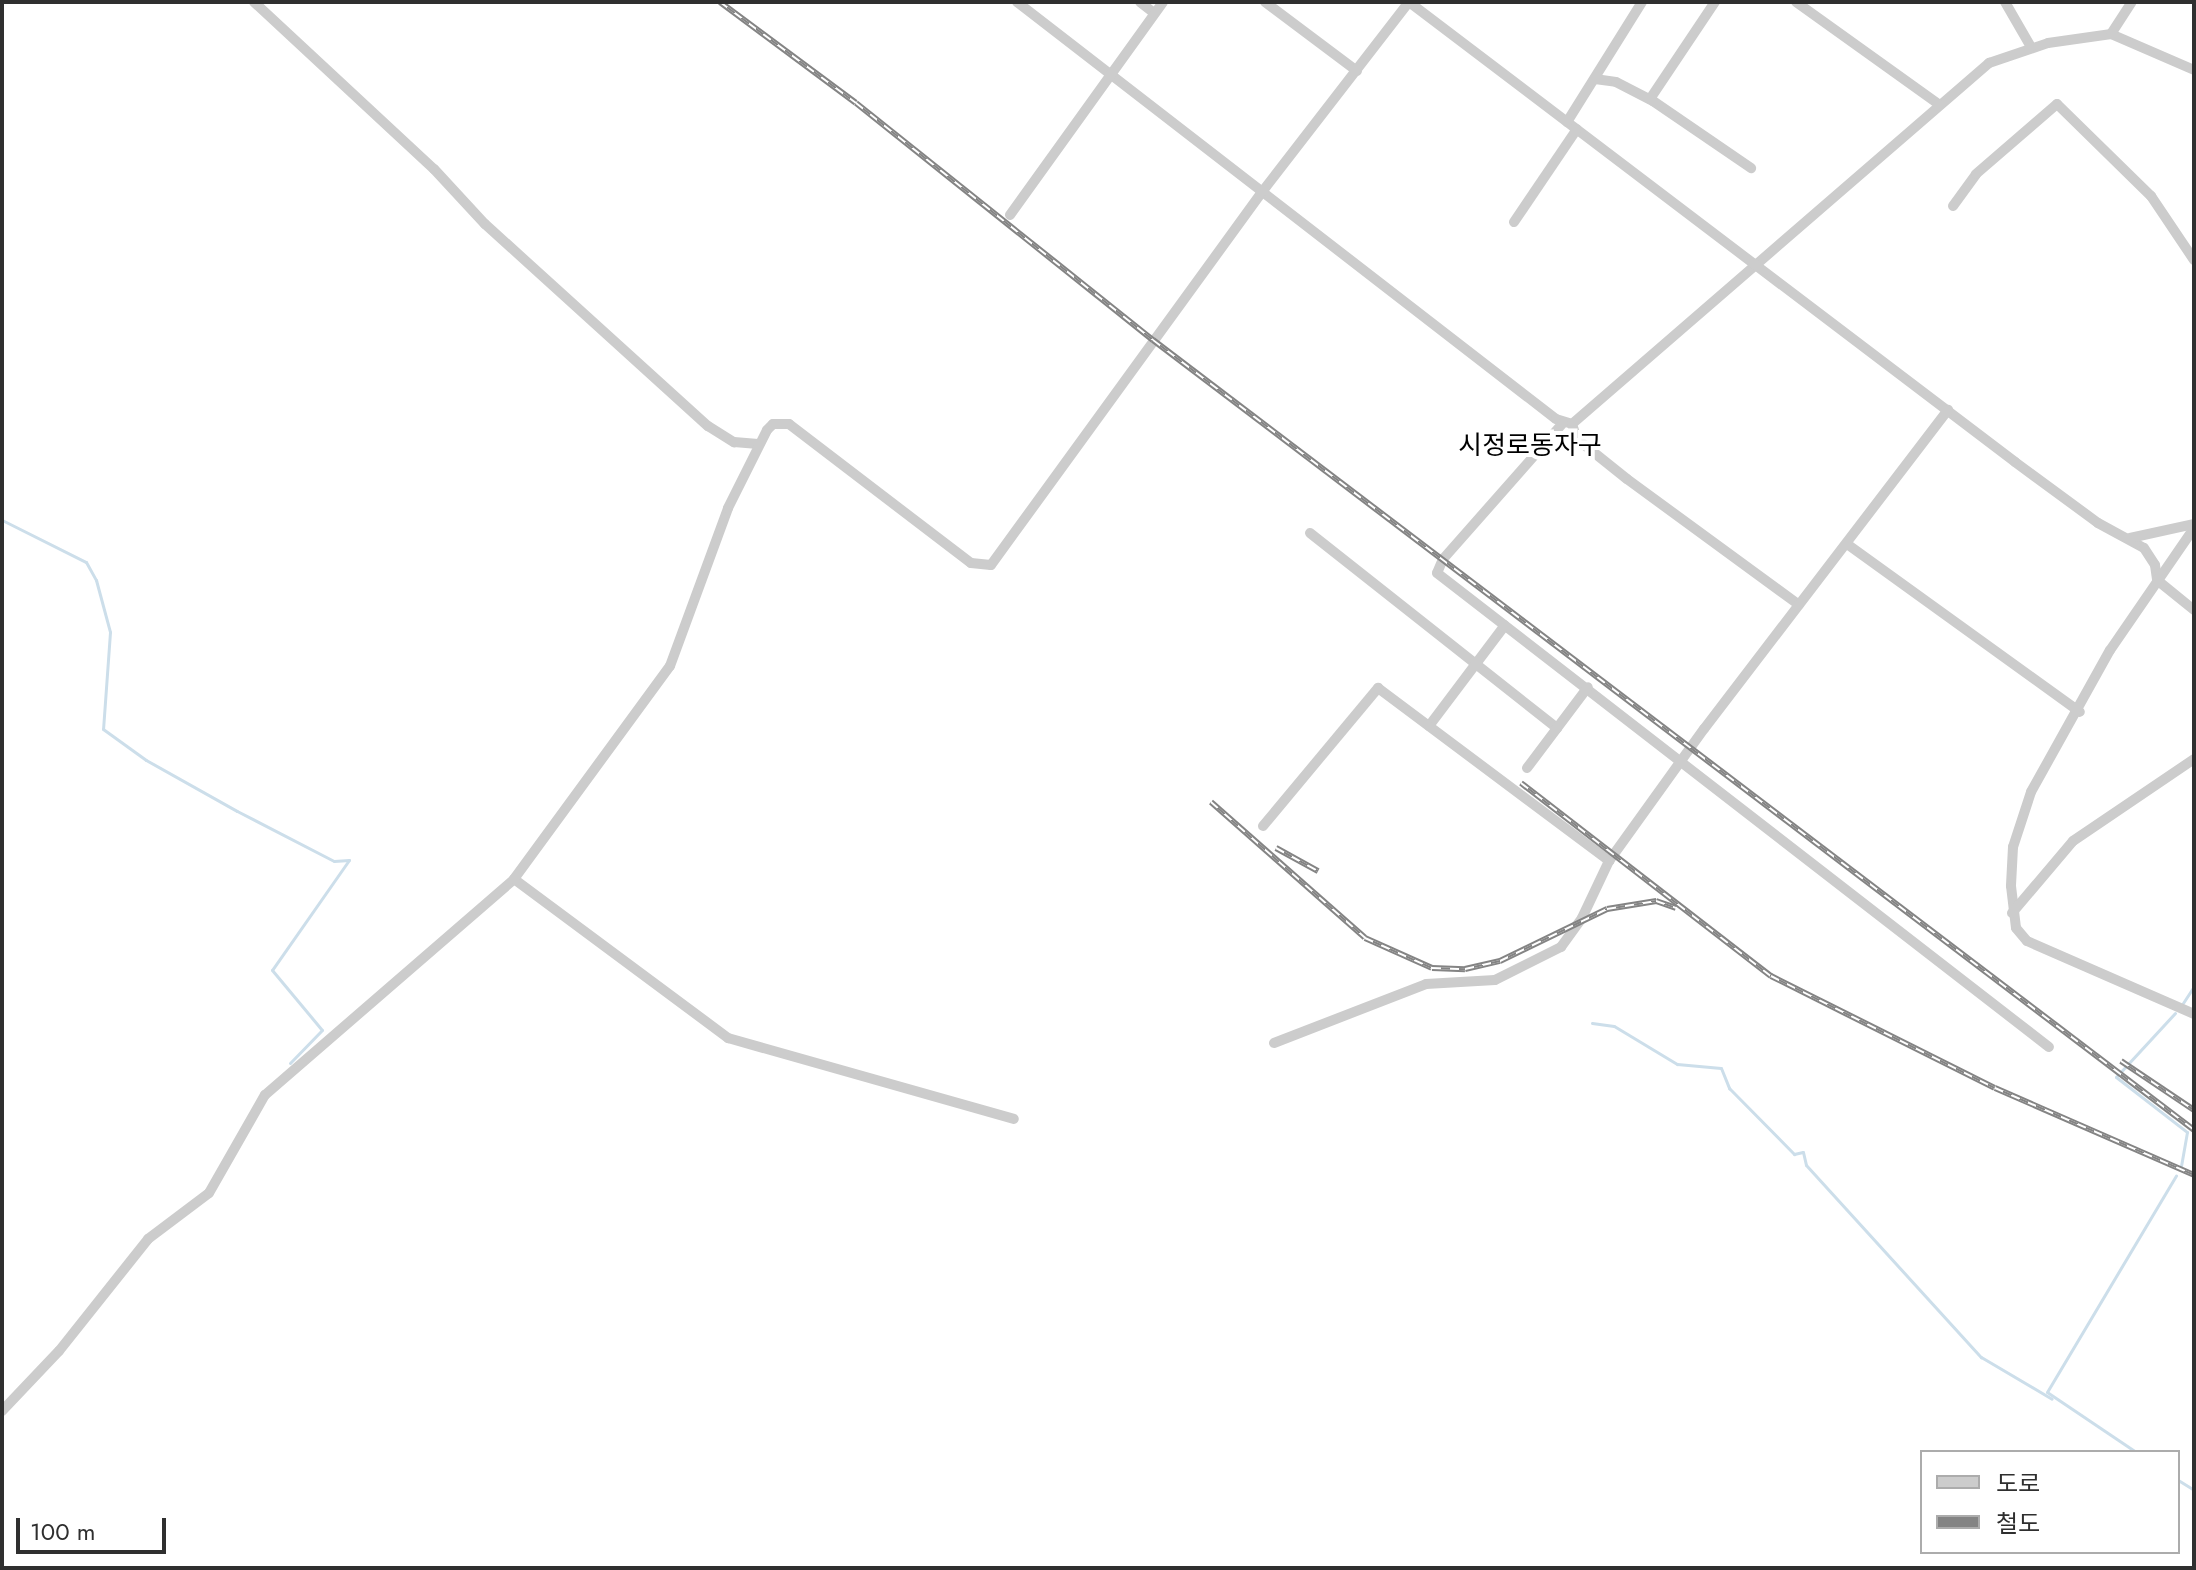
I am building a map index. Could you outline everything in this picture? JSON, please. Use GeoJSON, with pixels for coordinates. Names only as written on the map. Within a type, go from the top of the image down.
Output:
{"type":"FeatureCollection","features":[{"type":"Feature","properties":{"kind":"street"},"geometry":{"type":"LineString","coordinates":[[254,2],[434,169],[485,224],[698,418],[734,442],[758,444]]}},
{"type":"Feature","properties":{"kind":"street"},"geometry":{"type":"LineString","coordinates":[[1017,2],[1568,424],[1577,439],[1627,479],[1799,605]]}},
{"type":"Feature","properties":{"kind":"street"},"geometry":{"type":"LineString","coordinates":[[1140,2],[1154,13]]}},
{"type":"Feature","properties":{"kind":"street"},"geometry":{"type":"LineString","coordinates":[[1010,215],[1067,140],[1108,72],[1163,2]]}},
{"type":"Feature","properties":{"kind":"street"},"geometry":{"type":"LineString","coordinates":[[1265,2],[1357,71]]}},
{"type":"Feature","properties":{"kind":"street"},"geometry":{"type":"LineString","coordinates":[[2,1411],[59,1351],[148,1239],[209,1193],[265,1095],[514,879],[670,666],[728,508],[758,444],[773,424],[789,424],[971,563],[991,565],[1262,192],[1409,2],[1948,410],[2120,537],[2151,555],[2157,580],[2194,610]]}},
{"type":"Feature","properties":{"kind":"street"},"geometry":{"type":"LineString","coordinates":[[1567,122],[1642,2]]}},
{"type":"Feature","properties":{"kind":"street"},"geometry":{"type":"LineString","coordinates":[[1650,99],[1715,2]]}},
{"type":"Feature","properties":{"kind":"street"},"geometry":{"type":"LineString","coordinates":[[1796,2],[1937,103]]}},
{"type":"Feature","properties":{"kind":"street"},"geometry":{"type":"LineString","coordinates":[[2005,2],[2031,47]]}},
{"type":"Feature","properties":{"kind":"street"},"geometry":{"type":"LineString","coordinates":[[2111,34],[2132,2]]}},
{"type":"Feature","properties":{"kind":"street"},"geometry":{"type":"LineString","coordinates":[[2049,1047],[1588,687],[1442,578],[1436,567],[1568,424],[1755,265],[1937,103],[1989,63],[2031,47],[2111,34],[2194,70]]}},
{"type":"Feature","properties":{"kind":"street"},"geometry":{"type":"LineString","coordinates":[[1595,79],[1616,82],[1650,99],[1751,168]]}},
{"type":"Feature","properties":{"kind":"street"},"geometry":{"type":"LineString","coordinates":[[1953,206],[1976,174],[2057,104],[2151,196],[2194,260]]}},
{"type":"Feature","properties":{"kind":"street"},"geometry":{"type":"LineString","coordinates":[[1514,222],[1577,129]]}},
{"type":"Feature","properties":{"kind":"street"},"geometry":{"type":"LineString","coordinates":[[1274,1043],[1426,984],[1485,983],[1547,956],[1569,938],[1609,861],[1948,410]]}},
{"type":"Feature","properties":{"kind":"street"},"geometry":{"type":"LineString","coordinates":[[2120,537],[2152,536],[2194,526]]}},
{"type":"Feature","properties":{"kind":"street"},"geometry":{"type":"LineString","coordinates":[[2194,526],[2110,650],[2080,712],[2043,769],[2016,833],[2012,913],[2016,928],[2033,945],[2102,970],[2194,1014]]}},
{"type":"Feature","properties":{"kind":"street"},"geometry":{"type":"LineString","coordinates":[[1310,533],[1557,728]]}},
{"type":"Feature","properties":{"kind":"street"},"geometry":{"type":"LineString","coordinates":[[1847,544],[2080,712]]}},
{"type":"Feature","properties":{"kind":"street"},"geometry":{"type":"LineString","coordinates":[[1429,726],[1505,625]]}},
{"type":"Feature","properties":{"kind":"street"},"geometry":{"type":"LineString","coordinates":[[1527,768],[1588,687]]}},
{"type":"Feature","properties":{"kind":"street"},"geometry":{"type":"LineString","coordinates":[[1263,826],[1375,688],[1609,861]]}},
{"type":"Feature","properties":{"kind":"street"},"geometry":{"type":"LineString","coordinates":[[2012,913],[2073,841],[2194,759]]}},
{"type":"Feature","properties":{"kind":"street"},"geometry":{"type":"LineString","coordinates":[[514,879],[728,1038],[1014,1119]]}},
{"type":"Feature","properties":{"kind":"waterway"},"geometry":{"type":"LineString","coordinates":[[2,520],[86,562],[96,580],[110,632],[103,729],[146,760],[237,811],[334,861],[349,860],[272,970],[322,1030],[290,1063]]}},
{"type":"Feature","properties":{"kind":"waterway"},"geometry":{"type":"LineString","coordinates":[[2183,1003],[2194,986]]}},
{"type":"Feature","properties":{"kind":"waterway"},"geometry":{"type":"LineString","coordinates":[[2175,1013],[2116,1077],[2187,1132],[2181,1165]]}},
{"type":"Feature","properties":{"kind":"waterway"},"geometry":{"type":"LineString","coordinates":[[1592,1023],[1614,1026],[1677,1064],[1721,1068],[1729,1088],[1794,1154],[1803,1152],[1806,1165],[1981,1357],[2052,1399]]}},
{"type":"Feature","properties":{"kind":"waterway"},"geometry":{"type":"LineString","coordinates":[[2133,1450],[2047,1392],[2176,1176]]}},
{"type":"Feature","properties":{"kind":"waterway"},"geometry":{"type":"LineString","coordinates":[[2180,1481],[2194,1490]]}},
{"type":"Feature","properties":{"kind":"railway"},"geometry":{"type":"LineString","coordinates":[[720,2],[856,103],[1153,340],[2194,1130]]}},
{"type":"Feature","properties":{"kind":"railway"},"geometry":{"type":"LineString","coordinates":[[1521,783],[1771,976],[1995,1088],[2194,1175]]}},
{"type":"Feature","properties":{"kind":"railway"},"geometry":{"type":"LineString","coordinates":[[1211,802],[1365,938],[1432,968],[1465,969],[1500,961],[1607,909],[1656,901],[1676,908]]}},
{"type":"Feature","properties":{"kind":"railway"},"geometry":{"type":"LineString","coordinates":[[1276,848],[1318,871]]}},
{"type":"Feature","properties":{"kind":"railway"},"geometry":{"type":"LineString","coordinates":[[2121,1061],[2194,1110]]}},
{"type":"Feature","properties":{"kind":"district","name":"시정로동자구"},"geometry":{"type":"Point","coordinates":[1530,446]}}]}
